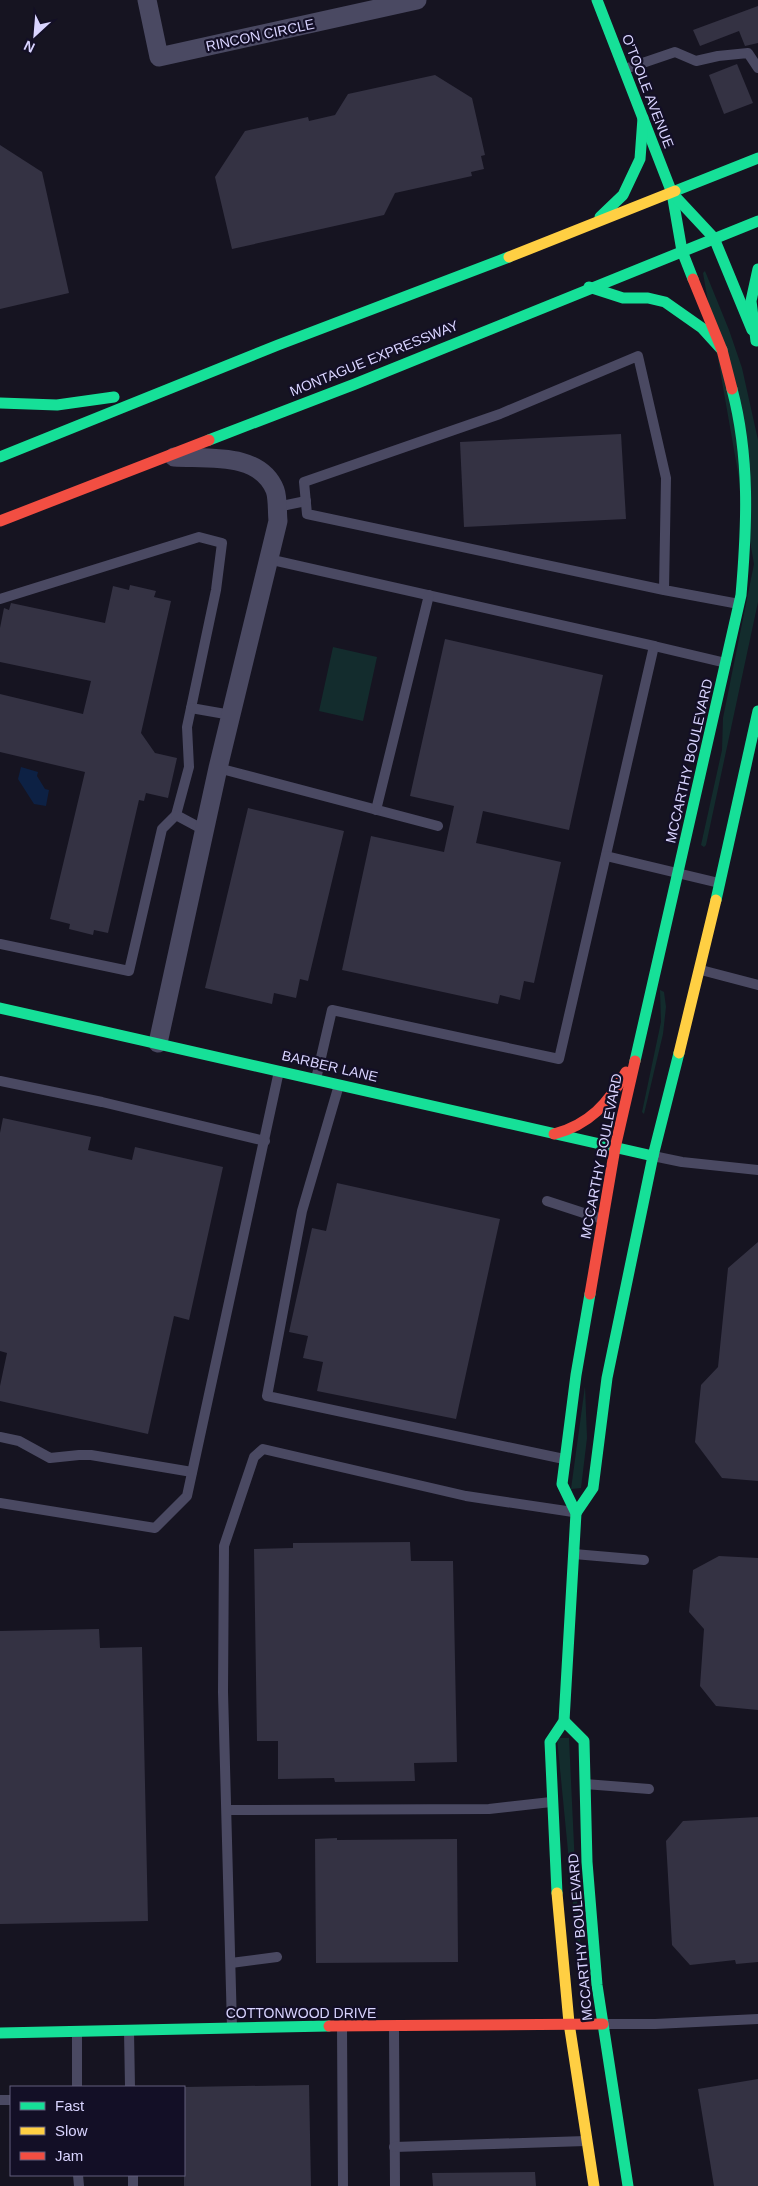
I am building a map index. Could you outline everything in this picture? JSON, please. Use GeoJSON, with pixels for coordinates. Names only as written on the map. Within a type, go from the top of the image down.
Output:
{"type":"FeatureCollection","features":[{"type":"Feature","properties":{"kind":"main road","name":"O’TOOLE AVENUE"},"geometry":{"type":"LineString","coordinates":[[596,0],[672,193]]}},
{"type":"Feature","properties":{"kind":"main road"},"geometry":{"type":"LineString","coordinates":[[591,225],[623,195],[640,159],[643,118]]}},
{"type":"Feature","properties":{"kind":"main road"},"geometry":{"type":"LineString","coordinates":[[0,457],[245,358],[591,225],[758,158]]}},
{"type":"Feature","properties":{"kind":"main road"},"geometry":{"type":"LineString","coordinates":[[672,193],[714,238],[757,344]]}},
{"type":"Feature","properties":{"kind":"main road","name":"MCCARTHY BOULEVARD"},"geometry":{"type":"LineString","coordinates":[[594,2186],[569,2023],[554,1859],[550,1742],[564,1721],[576,1513],[562,1484],[576,1375],[615,1148],[739,604],[747,529],[746,480],[737,407],[722,350],[682,251],[672,193]]}},
{"type":"Feature","properties":{"kind":"main road","name":"MONTAGUE EXPRESSWAY"},"geometry":{"type":"LineString","coordinates":[[0,521],[355,384],[589,287],[758,221]]}},
{"type":"Feature","properties":{"kind":"main road"},"geometry":{"type":"LineString","coordinates":[[757,344],[751,301],[758,269]]}},
{"type":"Feature","properties":{"kind":"main road"},"geometry":{"type":"LineString","coordinates":[[589,287],[623,298],[648,298],[665,302],[702,328],[722,350]]}},
{"type":"Feature","properties":{"kind":"main road"},"geometry":{"type":"LineString","coordinates":[[0,403],[22,406],[79,404],[132,393],[245,358]]}},
{"type":"Feature","properties":{"kind":"main road"},"geometry":{"type":"LineString","coordinates":[[0,532],[37,508]]}},
{"type":"Feature","properties":{"kind":"main road"},"geometry":{"type":"LineString","coordinates":[[576,1513],[593,1488],[607,1378],[653,1156],[700,970],[758,711]]}},
{"type":"Feature","properties":{"kind":"main road","name":"BARBER LANE"},"geometry":{"type":"LineString","coordinates":[[1,1011],[280,1070],[653,1156]]}},
{"type":"Feature","properties":{"kind":"main road"},"geometry":{"type":"LineString","coordinates":[[554,1134],[571,1130],[594,1117],[617,1089],[637,1051]]}},
{"type":"Feature","properties":{"kind":"main road","name":"MCCARTHY BOULEVARD"},"geometry":{"type":"LineString","coordinates":[[564,1721],[584,1741],[589,1881],[597,1985],[628,2186]]}},
{"type":"Feature","properties":{"kind":"main road","name":"COTTONWOOD DRIVE"},"geometry":{"type":"LineString","coordinates":[[0,2033],[342,2026],[603,2024]]}},
{"type":"Feature","properties":{"kind":"street","name":"RINCON CIRCLE"},"geometry":{"type":"LineString","coordinates":[[147,0],[160,57],[417,0]]}},
{"type":"Feature","properties":{"kind":"street"},"geometry":{"type":"LineString","coordinates":[[158,1043],[218,768],[278,521],[276,499],[264,471],[240,461],[163,457]]}},
{"type":"Feature","properties":{"kind":"lane"},"geometry":{"type":"LineString","coordinates":[[624,70],[675,52],[696,61],[718,56],[748,53],[758,68]]}},
{"type":"Feature","properties":{"kind":"lane"},"geometry":{"type":"LineString","coordinates":[[664,590],[666,478],[638,356],[500,414],[304,482],[307,514],[664,590],[739,604]]}},
{"type":"Feature","properties":{"kind":"lane"},"geometry":{"type":"LineString","coordinates":[[276,499],[306,501]]}},
{"type":"Feature","properties":{"kind":"lane"},"geometry":{"type":"LineString","coordinates":[[0,599],[200,537],[222,543],[216,590],[187,727],[189,767],[176,815],[162,829],[130,972],[0,944]]}},
{"type":"Feature","properties":{"kind":"lane"},"geometry":{"type":"LineString","coordinates":[[268,559],[726,663]]}},
{"type":"Feature","properties":{"kind":"lane"},"geometry":{"type":"LineString","coordinates":[[376,810],[428,595]]}},
{"type":"Feature","properties":{"kind":"lane"},"geometry":{"type":"LineString","coordinates":[[316,1079],[332,1010],[559,1059],[654,646]]}},
{"type":"Feature","properties":{"kind":"lane"},"geometry":{"type":"LineString","coordinates":[[191,708],[231,715]]}},
{"type":"Feature","properties":{"kind":"lane"},"geometry":{"type":"LineString","coordinates":[[218,768],[438,826]]}},
{"type":"Feature","properties":{"kind":"lane"},"geometry":{"type":"LineString","coordinates":[[176,815],[204,830]]}},
{"type":"Feature","properties":{"kind":"lane"},"geometry":{"type":"LineString","coordinates":[[606,856],[720,883]]}},
{"type":"Feature","properties":{"kind":"lane"},"geometry":{"type":"LineString","coordinates":[[700,970],[758,985]]}},
{"type":"Feature","properties":{"kind":"lane"},"geometry":{"type":"LineString","coordinates":[[0,1503],[155,1528],[188,1496],[280,1070]]}},
{"type":"Feature","properties":{"kind":"lane"},"geometry":{"type":"LineString","coordinates":[[0,1081],[102,1102],[265,1141]]}},
{"type":"Feature","properties":{"kind":"lane"},"geometry":{"type":"LineString","coordinates":[[340,1084],[302,1211],[267,1396],[565,1459]]}},
{"type":"Feature","properties":{"kind":"lane"},"geometry":{"type":"LineString","coordinates":[[653,1156],[682,1162],[758,1170]]}},
{"type":"Feature","properties":{"kind":"lane"},"geometry":{"type":"LineString","coordinates":[[547,1201],[603,1219]]}},
{"type":"Feature","properties":{"kind":"lane"},"geometry":{"type":"LineString","coordinates":[[0,1437],[19,1441],[50,1458],[92,1455],[192,1472]]}},
{"type":"Feature","properties":{"kind":"lane"},"geometry":{"type":"LineString","coordinates":[[232,2028],[223,1692],[224,1546],[254,1458],[263,1449],[466,1496],[576,1513]]}},
{"type":"Feature","properties":{"kind":"lane"},"geometry":{"type":"LineString","coordinates":[[573,1554],[644,1560]]}},
{"type":"Feature","properties":{"kind":"lane"},"geometry":{"type":"LineString","coordinates":[[585,1784],[649,1789]]}},
{"type":"Feature","properties":{"kind":"lane"},"geometry":{"type":"LineString","coordinates":[[227,1810],[489,1809],[552,1802]]}},
{"type":"Feature","properties":{"kind":"lane"},"geometry":{"type":"LineString","coordinates":[[230,1963],[277,1956]]}},
{"type":"Feature","properties":{"kind":"lane"},"geometry":{"type":"LineString","coordinates":[[603,2024],[654,2024],[758,2019]]}},
{"type":"Feature","properties":{"kind":"lane"},"geometry":{"type":"LineString","coordinates":[[342,2026],[342,2186]]}},
{"type":"Feature","properties":{"kind":"lane"},"geometry":{"type":"LineString","coordinates":[[394,2027],[395,2186]]}},
{"type":"Feature","properties":{"kind":"lane"},"geometry":{"type":"LineString","coordinates":[[129,2030],[130,2086]]}},
{"type":"Feature","properties":{"kind":"lane"},"geometry":{"type":"LineString","coordinates":[[76,2031],[77,2086]]}},
{"type":"Feature","properties":{"kind":"lane"},"geometry":{"type":"LineString","coordinates":[[394,2147],[586,2141]]}},
{"type":"Feature","properties":{"kind":"green space"},"geometry":{"type":"Polygon","coordinates":[[[705,271],[742,368],[758,440],[758,602],[706,845],[704,847],[701,845],[722,750],[723,718],[754,564],[703,273],[705,271]]]}},
{"type":"Feature","properties":{"kind":"green space"},"geometry":{"type":"Polygon","coordinates":[[[333,647],[377,657],[363,721],[319,711],[333,647]]]}},
{"type":"Feature","properties":{"kind":"green space"},"geometry":{"type":"Polygon","coordinates":[[[660,990],[664,992],[666,1007],[663,1034],[644,1114],[642,1112],[661,1022],[660,990]]]}},
{"type":"Feature","properties":{"kind":"green space"},"geometry":{"type":"Polygon","coordinates":[[[585,1386],[587,1438],[581,1488],[571,1489],[585,1386]]]}},
{"type":"Feature","properties":{"kind":"green space"},"geometry":{"type":"Polygon","coordinates":[[[557,1738],[569,1738],[576,1888],[583,1977],[580,1974],[557,1738]]]}},
{"type":"Feature","properties":{"kind":"water"},"geometry":{"type":"Polygon","coordinates":[[[21,767],[38,772],[37,776],[45,789],[49,790],[46,806],[34,804],[18,779],[21,767]]]}},
{"type":"Feature","properties":{"kind":"building"},"geometry":{"type":"Polygon","coordinates":[[[758,6],[758,43],[745,46],[739,31],[700,46],[693,30],[758,6]]]}},
{"type":"Feature","properties":{"kind":"building"},"geometry":{"type":"Polygon","coordinates":[[[737,64],[753,103],[724,114],[709,75],[737,64]]]}},
{"type":"Feature","properties":{"kind":"building"},"geometry":{"type":"Polygon","coordinates":[[[435,75],[472,98],[485,155],[481,156],[484,169],[471,172],[472,176],[395,193],[384,215],[232,249],[215,177],[245,131],[308,117],[309,121],[335,115],[348,94],[435,75]]]}},
{"type":"Feature","properties":{"kind":"building"},"geometry":{"type":"Polygon","coordinates":[[[0,145],[42,172],[69,293],[0,309],[0,145]]]}},
{"type":"Feature","properties":{"kind":"building"},"geometry":{"type":"Polygon","coordinates":[[[621,434],[626,519],[464,527],[460,442],[621,434]]]}},
{"type":"Feature","properties":{"kind":"building"},"geometry":{"type":"Polygon","coordinates":[[[130,585],[156,591],[154,597],[171,601],[141,733],[155,753],[177,758],[168,798],[146,793],[144,801],[139,800],[108,933],[94,930],[93,935],[69,929],[70,924],[50,919],[85,772],[0,752],[0,694],[83,714],[91,681],[0,662],[0,628],[4,608],[9,610],[11,603],[105,623],[113,586],[129,590],[130,585]]]}},
{"type":"Feature","properties":{"kind":"building"},"geometry":{"type":"Polygon","coordinates":[[[445,639],[603,675],[569,830],[483,811],[476,843],[561,862],[534,983],[524,981],[520,1000],[500,995],[498,1004],[342,970],[371,836],[444,852],[454,806],[410,796],[445,639]]]}},
{"type":"Feature","properties":{"kind":"building"},"geometry":{"type":"Polygon","coordinates":[[[248,808],[344,831],[308,981],[300,979],[296,998],[274,993],[272,1004],[205,988],[248,808]]]}},
{"type":"Feature","properties":{"kind":"building"},"geometry":{"type":"Polygon","coordinates":[[[3,1118],[91,1137],[88,1150],[132,1160],[135,1147],[223,1167],[189,1320],[174,1316],[148,1434],[0,1401],[0,1386],[7,1353],[0,1351],[0,1133],[3,1118]]]}},
{"type":"Feature","properties":{"kind":"building"},"geometry":{"type":"Polygon","coordinates":[[[337,1183],[500,1219],[456,1419],[317,1391],[323,1362],[303,1358],[308,1336],[289,1332],[312,1228],[326,1231],[337,1183]]]}},
{"type":"Feature","properties":{"kind":"building"},"geometry":{"type":"Polygon","coordinates":[[[758,1242],[758,1481],[722,1478],[695,1442],[701,1385],[718,1367],[728,1268],[758,1242]]]}},
{"type":"Feature","properties":{"kind":"building"},"geometry":{"type":"Polygon","coordinates":[[[410,1542],[411,1561],[453,1561],[457,1762],[414,1763],[415,1781],[335,1782],[334,1778],[278,1779],[278,1741],[257,1741],[254,1549],[293,1548],[293,1543],[410,1542]]]}},
{"type":"Feature","properties":{"kind":"building"},"geometry":{"type":"Polygon","coordinates":[[[719,1556],[758,1558],[758,1710],[716,1706],[700,1686],[704,1629],[689,1612],[693,1570],[719,1556]]]}},
{"type":"Feature","properties":{"kind":"building"},"geometry":{"type":"Polygon","coordinates":[[[99,1629],[100,1648],[142,1647],[148,1921],[0,1924],[0,1631],[99,1629]]]}},
{"type":"Feature","properties":{"kind":"building"},"geometry":{"type":"Polygon","coordinates":[[[758,1817],[758,1962],[736,1964],[735,1960],[690,1965],[672,1945],[666,1841],[683,1821],[758,1817]]]}},
{"type":"Feature","properties":{"kind":"building"},"geometry":{"type":"Polygon","coordinates":[[[337,1838],[337,1840],[457,1839],[458,1962],[316,1963],[315,1839],[337,1838]]]}},
{"type":"Feature","properties":{"kind":"building"},"geometry":{"type":"Polygon","coordinates":[[[758,2079],[758,2186],[714,2186],[698,2089],[758,2079]]]}},
{"type":"Feature","properties":{"kind":"building"},"geometry":{"type":"Polygon","coordinates":[[[309,2085],[311,2186],[184,2186],[185,2087],[309,2085]]]}},
{"type":"Feature","properties":{"kind":"building"},"geometry":{"type":"Polygon","coordinates":[[[535,2172],[536,2186],[433,2186],[432,2173],[535,2172]]]}},
{"type":"Feature","properties":{"kind":"traffic: fast"},"geometry":{"type":"LineString","coordinates":[[597,0],[672,193],[682,251],[693,279]]}},
{"type":"Feature","properties":{"kind":"traffic: fast"},"geometry":{"type":"LineString","coordinates":[[600,217],[623,195],[640,159],[643,118]]}},
{"type":"Feature","properties":{"kind":"traffic: fast"},"geometry":{"type":"LineString","coordinates":[[675,191],[758,158]]}},
{"type":"Feature","properties":{"kind":"traffic: fast"},"geometry":{"type":"LineString","coordinates":[[672,193],[714,238],[752,330]]}},
{"type":"Feature","properties":{"kind":"traffic: fast"},"geometry":{"type":"LineString","coordinates":[[209,440],[355,384],[758,221]]}},
{"type":"Feature","properties":{"kind":"traffic: fast"},"geometry":{"type":"LineString","coordinates":[[0,457],[278,345],[509,257]]}},
{"type":"Feature","properties":{"kind":"traffic: fast"},"geometry":{"type":"LineString","coordinates":[[756,341],[751,301],[758,269]]}},
{"type":"Feature","properties":{"kind":"traffic: fast"},"geometry":{"type":"LineString","coordinates":[[589,287],[623,298],[648,298],[665,302],[702,328],[722,350]]}},
{"type":"Feature","properties":{"kind":"traffic: fast"},"geometry":{"type":"LineString","coordinates":[[635,1061],[741,595],[746,492],[742,440],[732,389]]}},
{"type":"Feature","properties":{"kind":"traffic: fast"},"geometry":{"type":"LineString","coordinates":[[0,403],[57,405],[114,397]]}},
{"type":"Feature","properties":{"kind":"traffic: fast"},"geometry":{"type":"LineString","coordinates":[[716,900],[758,711]]}},
{"type":"Feature","properties":{"kind":"traffic: fast"},"geometry":{"type":"LineString","coordinates":[[0,1008],[653,1156]]}},
{"type":"Feature","properties":{"kind":"traffic: fast"},"geometry":{"type":"LineString","coordinates":[[576,1513],[593,1488],[607,1378],[653,1156],[679,1053]]}},
{"type":"Feature","properties":{"kind":"traffic: fast"},"geometry":{"type":"LineString","coordinates":[[557,1893],[550,1742],[564,1721],[576,1513],[562,1484],[576,1375],[590,1294]]}},
{"type":"Feature","properties":{"kind":"traffic: fast"},"geometry":{"type":"LineString","coordinates":[[564,1721],[584,1741],[587,1862],[597,1985],[628,2186]]}},
{"type":"Feature","properties":{"kind":"traffic: fast"},"geometry":{"type":"LineString","coordinates":[[0,2033],[329,2026]]}},
{"type":"Feature","properties":{"kind":"traffic: slow"},"geometry":{"type":"LineString","coordinates":[[509,257],[675,191]]}},
{"type":"Feature","properties":{"kind":"traffic: slow"},"geometry":{"type":"LineString","coordinates":[[679,1053],[716,900]]}},
{"type":"Feature","properties":{"kind":"traffic: slow"},"geometry":{"type":"LineString","coordinates":[[557,1893],[569,2023],[594,2186]]}},
{"type":"Feature","properties":{"kind":"traffic: jam"},"geometry":{"type":"LineString","coordinates":[[693,279],[722,350],[732,389]]}},
{"type":"Feature","properties":{"kind":"traffic: jam"},"geometry":{"type":"LineString","coordinates":[[0,521],[209,440]]}},
{"type":"Feature","properties":{"kind":"traffic: jam"},"geometry":{"type":"LineString","coordinates":[[590,1294],[615,1148],[635,1061]]}},
{"type":"Feature","properties":{"kind":"traffic: jam"},"geometry":{"type":"LineString","coordinates":[[554,1134],[588,1119],[605,1103],[626,1072]]}},
{"type":"Feature","properties":{"kind":"traffic: jam"},"geometry":{"type":"LineString","coordinates":[[329,2026],[603,2024]]}}]}
